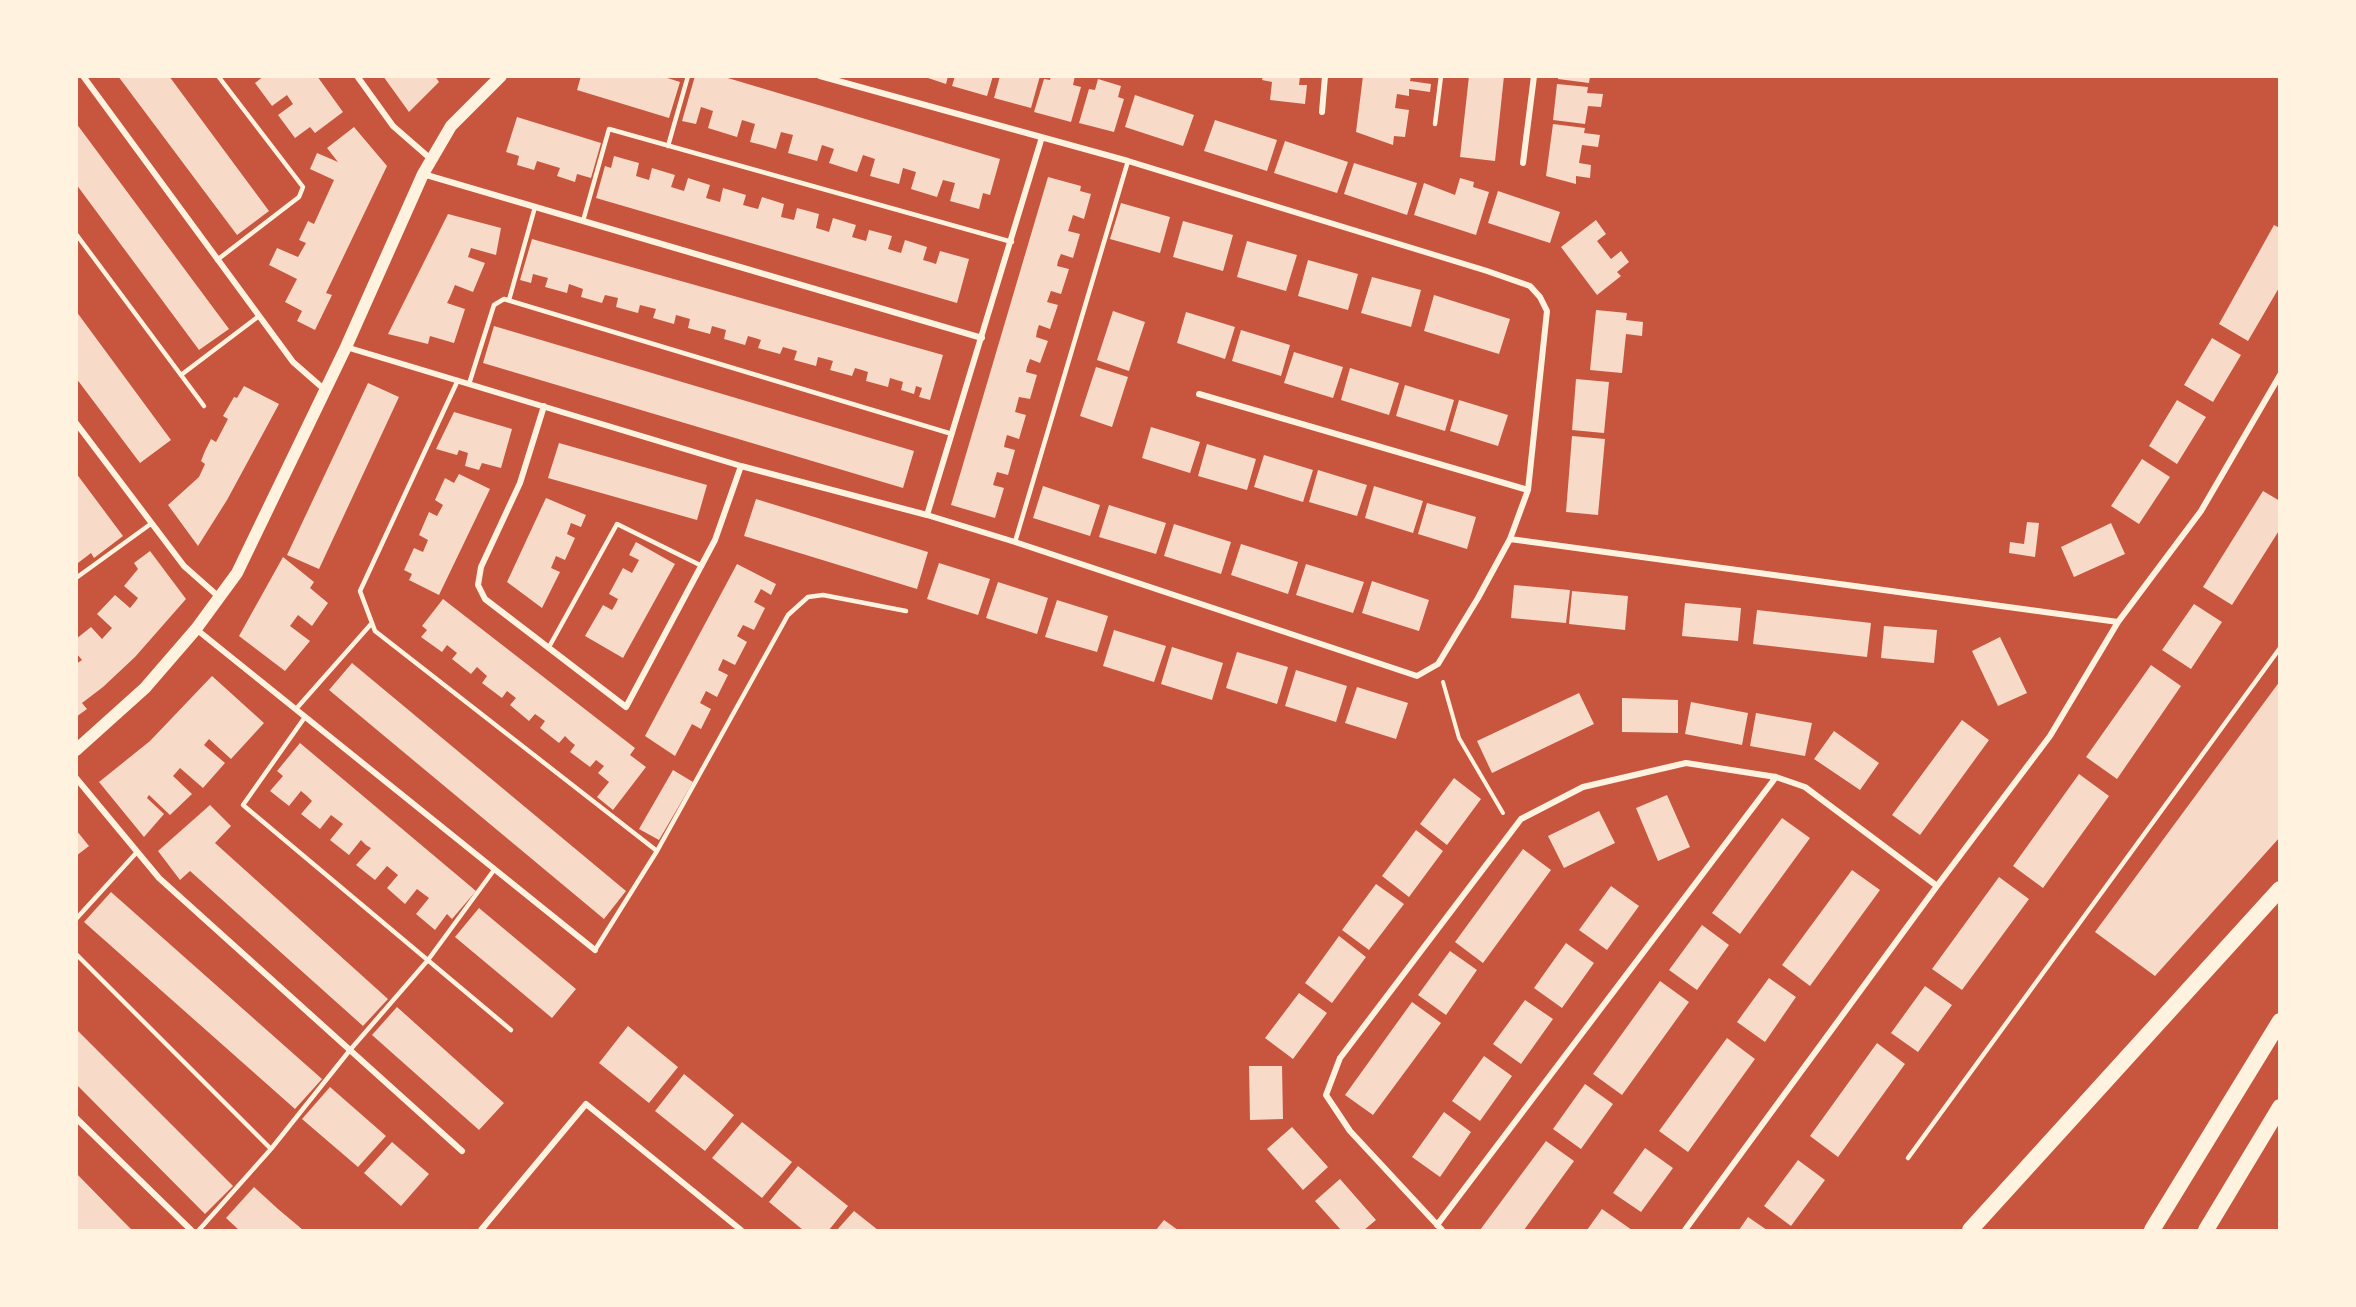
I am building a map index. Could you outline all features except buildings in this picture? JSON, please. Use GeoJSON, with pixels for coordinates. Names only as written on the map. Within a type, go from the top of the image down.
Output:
{"type":"FeatureCollection","features":[{"type":"Feature","properties":{"kind":"highway"},"geometry":{"type":"LineString","coordinates":[[1970,1230],[2280,889]]}},
{"type":"Feature","properties":{"kind":"highway"},"geometry":{"type":"LineString","coordinates":[[2152,1230],[2280,1021]]}},
{"type":"Feature","properties":{"kind":"highway"},"geometry":{"type":"LineString","coordinates":[[2206,1230],[2280,1107]]}},
{"type":"Feature","properties":{"kind":"main road"},"geometry":{"type":"LineString","coordinates":[[76,750],[145,688],[196,629],[237,573],[325,390],[423,174],[451,126],[501,76]]}},
{"type":"Feature","properties":{"kind":"street"},"geometry":{"type":"LineString","coordinates":[[83,76],[293,362],[325,390]]}},
{"type":"Feature","properties":{"kind":"street"},"geometry":{"type":"LineString","coordinates":[[357,76],[393,126],[432,160]]}},
{"type":"Feature","properties":{"kind":"street"},"geometry":{"type":"LineString","coordinates":[[345,347],[741,466],[927,515],[1015,542],[1417,676],[1438,664],[1510,539],[1528,490],[1547,311],[1540,297],[1530,286],[1128,161],[820,76]]}},
{"type":"Feature","properties":{"kind":"street"},"geometry":{"type":"LineString","coordinates":[[1322,111],[1325,76]]}},
{"type":"Feature","properties":{"kind":"street"},"geometry":{"type":"LineString","coordinates":[[1523,164],[1534,76]]}},
{"type":"Feature","properties":{"kind":"street"},"geometry":{"type":"LineString","coordinates":[[927,515],[1012,242],[1042,137]]}},
{"type":"Feature","properties":{"kind":"street"},"geometry":{"type":"LineString","coordinates":[[423,174],[982,338]]}},
{"type":"Feature","properties":{"kind":"street"},"geometry":{"type":"LineString","coordinates":[[1685,1230],[2050,736],[2118,622],[2201,511],[2280,375]]}},
{"type":"Feature","properties":{"kind":"street"},"geometry":{"type":"LineString","coordinates":[[1199,394],[1528,490]]}},
{"type":"Feature","properties":{"kind":"street"},"geometry":{"type":"LineString","coordinates":[[544,406],[520,483],[481,567],[478,585],[485,600],[626,707],[715,540],[741,466]]}},
{"type":"Feature","properties":{"kind":"street"},"geometry":{"type":"LineString","coordinates":[[76,423],[184,566],[219,598]]}},
{"type":"Feature","properties":{"kind":"street"},"geometry":{"type":"LineString","coordinates":[[1510,539],[2118,622]]}},
{"type":"Feature","properties":{"kind":"street"},"geometry":{"type":"LineString","coordinates":[[196,629],[595,950]]}},
{"type":"Feature","properties":{"kind":"street"},"geometry":{"type":"LineString","coordinates":[[1776,777],[1439,1228],[1350,1131],[1326,1095],[1340,1058],[1521,819],[1583,786],[1686,763],[1776,777],[1805,787],[1937,886]]}},
{"type":"Feature","properties":{"kind":"street"},"geometry":{"type":"LineString","coordinates":[[76,778],[159,878],[462,1150]]}},
{"type":"Feature","properties":{"kind":"street"},"geometry":{"type":"LineString","coordinates":[[481,1230],[586,1104],[741,1230]]}},
{"type":"Feature","properties":{"kind":"street"},"geometry":{"type":"LineString","coordinates":[[76,1118],[191,1230]]}},
{"type":"Feature","properties":{"kind":"lane"},"geometry":{"type":"LineString","coordinates":[[217,260],[299,197],[303,187],[218,76]]}},
{"type":"Feature","properties":{"kind":"lane"},"geometry":{"type":"LineString","coordinates":[[668,146],[688,76]]}},
{"type":"Feature","properties":{"kind":"lane"},"geometry":{"type":"LineString","coordinates":[[1435,124],[1441,76]]}},
{"type":"Feature","properties":{"kind":"lane"},"geometry":{"type":"LineString","coordinates":[[583,221],[609,129],[1012,242]]}},
{"type":"Feature","properties":{"kind":"lane"},"geometry":{"type":"LineString","coordinates":[[1015,542],[1128,161]]}},
{"type":"Feature","properties":{"kind":"lane"},"geometry":{"type":"LineString","coordinates":[[509,300],[535,207]]}},
{"type":"Feature","properties":{"kind":"lane"},"geometry":{"type":"LineString","coordinates":[[76,234],[204,406]]}},
{"type":"Feature","properties":{"kind":"lane"},"geometry":{"type":"LineString","coordinates":[[469,384],[494,305],[504,299],[952,434]]}},
{"type":"Feature","properties":{"kind":"lane"},"geometry":{"type":"LineString","coordinates":[[181,375],[259,316]]}},
{"type":"Feature","properties":{"kind":"lane"},"geometry":{"type":"LineString","coordinates":[[458,380],[360,591],[375,631],[657,851]]}},
{"type":"Feature","properties":{"kind":"lane"},"geometry":{"type":"LineString","coordinates":[[76,578],[152,523]]}},
{"type":"Feature","properties":{"kind":"lane"},"geometry":{"type":"LineString","coordinates":[[549,647],[617,524],[702,566]]}},
{"type":"Feature","properties":{"kind":"lane"},"geometry":{"type":"LineString","coordinates":[[595,950],[657,851],[788,615],[808,597],[824,595],[906,611]]}},
{"type":"Feature","properties":{"kind":"lane"},"geometry":{"type":"LineString","coordinates":[[296,710],[372,623]]}},
{"type":"Feature","properties":{"kind":"lane"},"geometry":{"type":"LineString","coordinates":[[1908,1158],[2280,648]]}},
{"type":"Feature","properties":{"kind":"lane"},"geometry":{"type":"LineString","coordinates":[[305,717],[243,805],[511,1030]]}},
{"type":"Feature","properties":{"kind":"lane"},"geometry":{"type":"LineString","coordinates":[[76,919],[137,852]]}},
{"type":"Feature","properties":{"kind":"lane"},"geometry":{"type":"LineString","coordinates":[[199,1230],[271,1149],[350,1050],[428,960],[494,870]]}},
{"type":"Feature","properties":{"kind":"lane"},"geometry":{"type":"LineString","coordinates":[[76,954],[271,1149]]}},
{"type":"Feature","properties":{"kind":"path"},"geometry":{"type":"LineString","coordinates":[[1438,664],[1459,738],[1512,830]]}}]}
